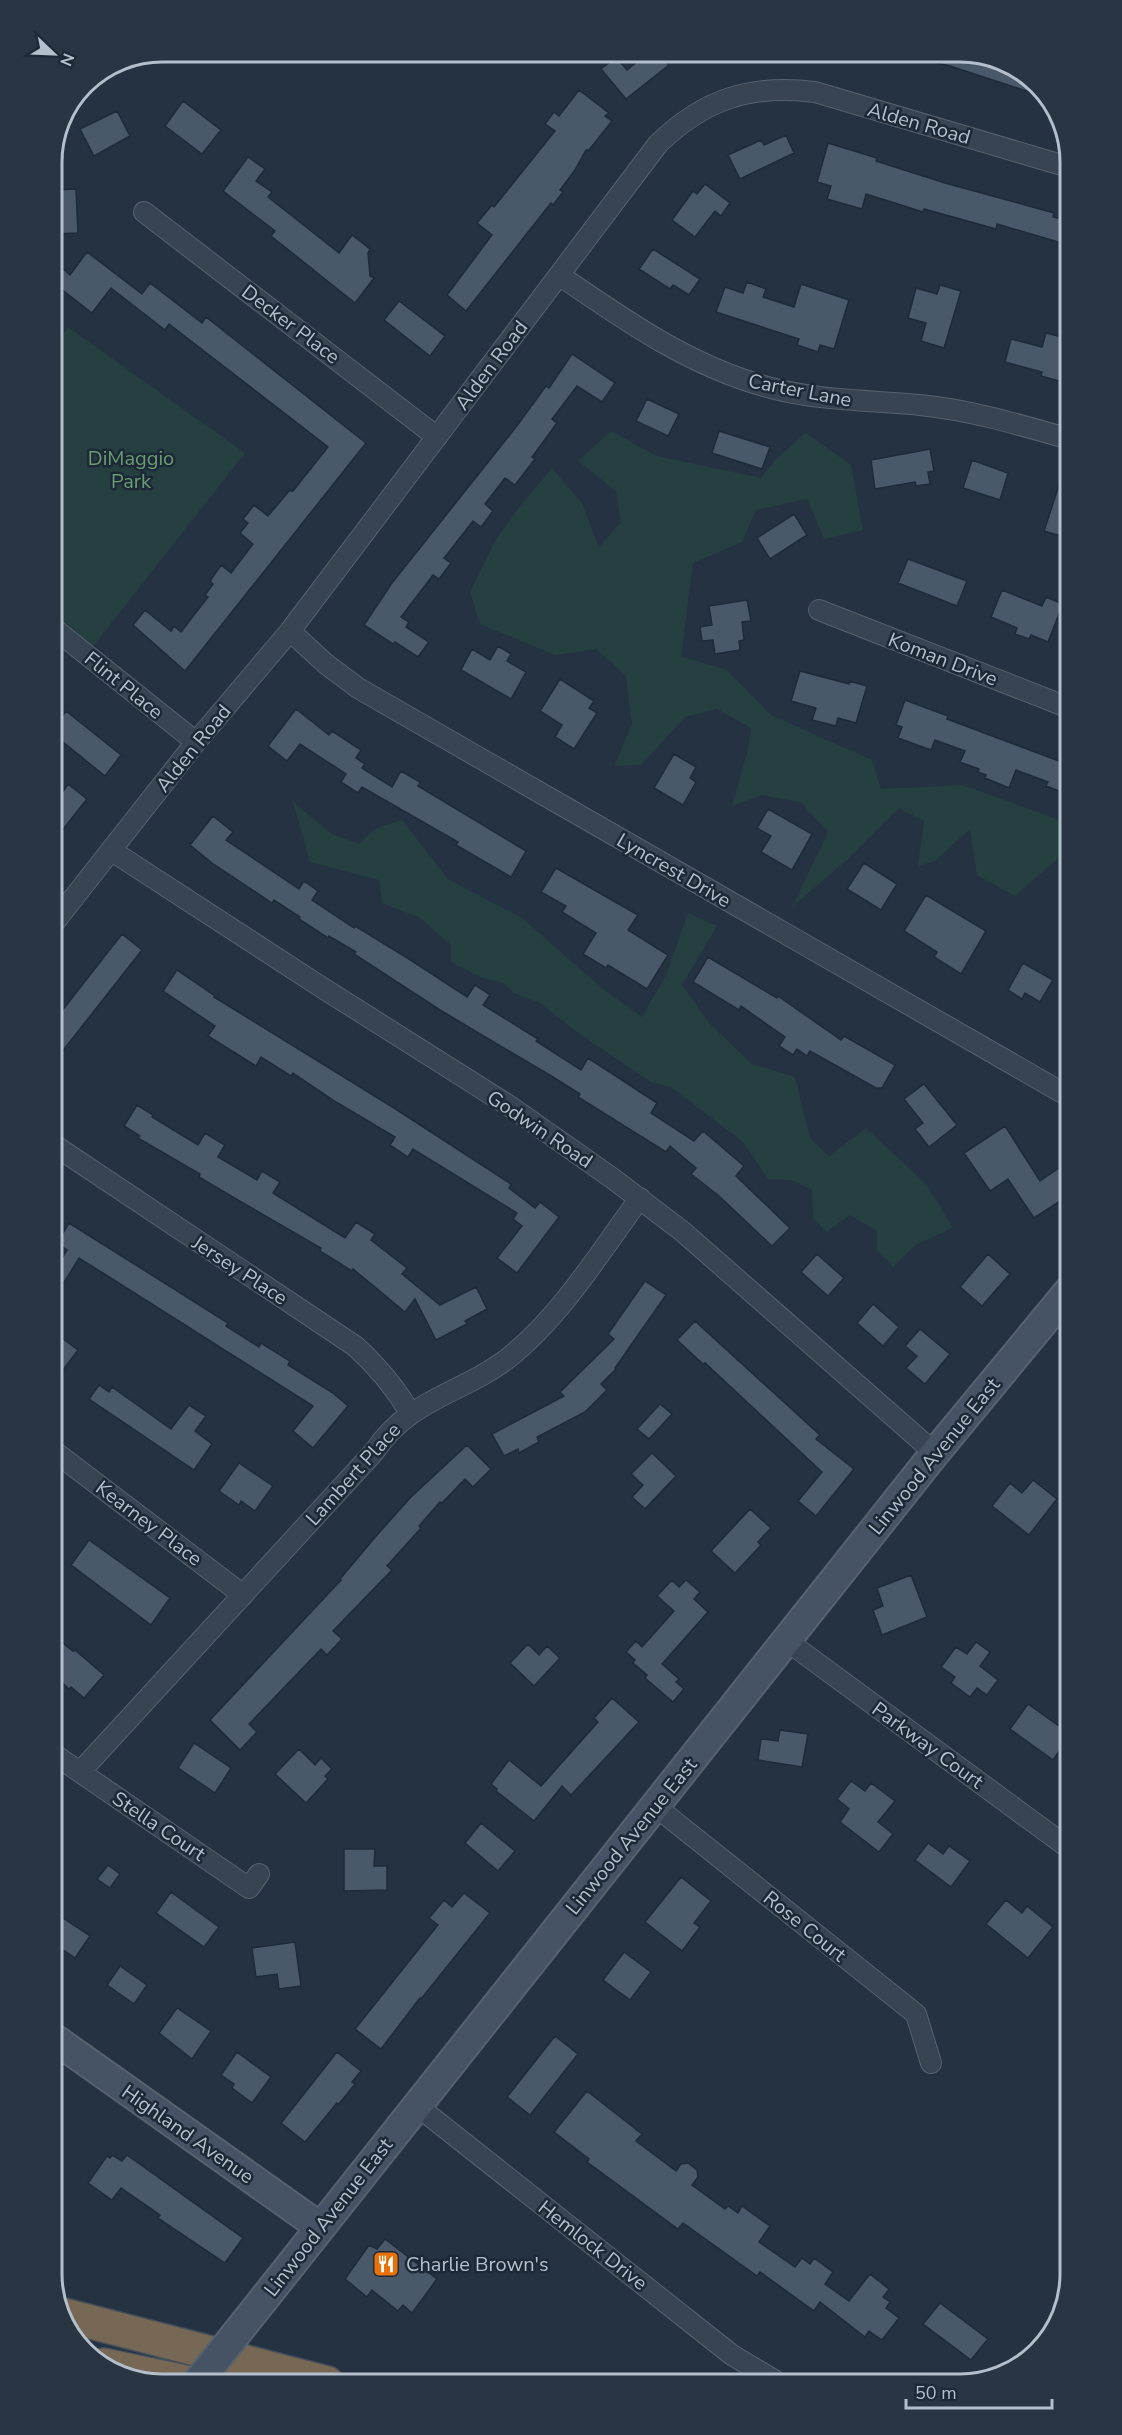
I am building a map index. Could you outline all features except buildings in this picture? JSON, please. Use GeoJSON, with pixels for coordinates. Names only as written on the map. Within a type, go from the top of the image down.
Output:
{"type":"FeatureCollection","features":[{"type":"Feature","properties":{"kind":"highway"},"geometry":{"type":"LineString","coordinates":[[71,2316],[289,2373]]}},
{"type":"Feature","properties":{"kind":"highway"},"geometry":{"type":"LineString","coordinates":[[85,2337],[262,2373]]}},
{"type":"Feature","properties":{"kind":"main road","name":"Linwood Avenue East"},"geometry":{"type":"LineString","coordinates":[[206,2373],[416,2105],[787,1641],[934,1452],[1060,1302]]}},
{"type":"Feature","properties":{"kind":"main road","name":"Highland Avenue"},"geometry":{"type":"LineString","coordinates":[[62,2044],[320,2227]]}},
{"type":"Feature","properties":{"kind":"street","name":"Alden Road"},"geometry":{"type":"LineString","coordinates":[[62,913],[196,742],[290,631],[658,144],[695,113],[726,98],[757,91],[789,89],[815,92],[1060,165]]}},
{"type":"Feature","properties":{"kind":"street","name":"Decker Place"},"geometry":{"type":"LineString","coordinates":[[144,212],[437,437]]}},
{"type":"Feature","properties":{"kind":"street","name":"Carter Lane"},"geometry":{"type":"LineString","coordinates":[[559,275],[645,334],[687,357],[732,376],[810,396],[973,412],[1060,436]]}},
{"type":"Feature","properties":{"kind":"street","name":"Koman Drive"},"geometry":{"type":"LineString","coordinates":[[819,610],[1060,704]]}},
{"type":"Feature","properties":{"kind":"street","name":"Lyncrest Drive"},"geometry":{"type":"LineString","coordinates":[[290,631],[326,664],[358,688],[1060,1091]]}},
{"type":"Feature","properties":{"kind":"street","name":"Flint Place"},"geometry":{"type":"LineString","coordinates":[[62,635],[196,742]]}},
{"type":"Feature","properties":{"kind":"street","name":"Godwin Road"},"geometry":{"type":"LineString","coordinates":[[112,851],[318,986],[511,1107],[640,1198],[682,1231],[934,1452]]}},
{"type":"Feature","properties":{"kind":"street","name":"Jersey Place"},"geometry":{"type":"LineString","coordinates":[[62,1150],[355,1346],[377,1366],[398,1392],[410,1413]]}},
{"type":"Feature","properties":{"kind":"street","name":"Lambert Place"},"geometry":{"type":"LineString","coordinates":[[80,1772],[374,1452],[394,1427],[424,1404],[482,1375],[510,1357],[536,1335],[558,1309],[640,1198]]}},
{"type":"Feature","properties":{"kind":"street","name":"Kearney Place"},"geometry":{"type":"LineString","coordinates":[[62,1457],[243,1594]]}},
{"type":"Feature","properties":{"kind":"street","name":"Parkway Court"},"geometry":{"type":"LineString","coordinates":[[787,1641],[1060,1842]]}},
{"type":"Feature","properties":{"kind":"street","name":"Stella Court"},"geometry":{"type":"LineString","coordinates":[[62,1759],[249,1888],[258,1874]]}},
{"type":"Feature","properties":{"kind":"street","name":"Rose Court"},"geometry":{"type":"LineString","coordinates":[[655,1806],[915,2014],[931,2063]]}},
{"type":"Feature","properties":{"kind":"street","name":"Hemlock Drive"},"geometry":{"type":"LineString","coordinates":[[416,2105],[732,2355],[764,2374]]}},
{"type":"Feature","properties":{"kind":"green space","name":"DiMaggio Park"},"geometry":{"type":"Polygon","coordinates":[[[68,327],[245,453],[87,654],[62,635],[62,336],[68,327]]]}},
{"type":"Feature","properties":{"kind":"green space"},"geometry":{"type":"Polygon","coordinates":[[[611,431],[657,456],[761,478],[776,459],[806,433],[851,465],[863,530],[824,539],[807,499],[756,510],[742,542],[693,563],[681,657],[726,669],[771,715],[872,760],[881,789],[963,785],[1060,820],[1060,857],[1015,896],[977,875],[970,829],[935,861],[918,866],[924,821],[899,808],[847,860],[792,907],[828,832],[800,802],[762,795],[732,806],[748,749],[751,728],[717,709],[685,717],[641,765],[614,766],[632,724],[626,676],[596,649],[555,655],[480,624],[470,592],[494,543],[517,510],[552,468],[582,503],[599,548],[621,522],[616,491],[578,461],[611,431]]]}},
{"type":"Feature","properties":{"kind":"green space"},"geometry":{"type":"Polygon","coordinates":[[[293,802],[332,834],[359,844],[375,829],[402,820],[448,879],[522,918],[603,989],[642,1017],[666,975],[688,913],[717,926],[682,985],[710,1024],[752,1064],[795,1077],[810,1138],[829,1156],[866,1128],[927,1185],[953,1228],[917,1244],[893,1267],[877,1250],[877,1231],[850,1215],[826,1232],[813,1218],[812,1190],[792,1180],[768,1179],[743,1142],[671,1087],[651,1082],[574,1030],[540,1003],[514,993],[503,983],[480,977],[451,962],[451,945],[420,918],[382,903],[379,880],[310,862],[293,802]]]}},
{"type":"Feature","properties":{"kind":"place","name":"Charlie Brown's"},"geometry":{"type":"Point","coordinates":[386,2264]}}]}
